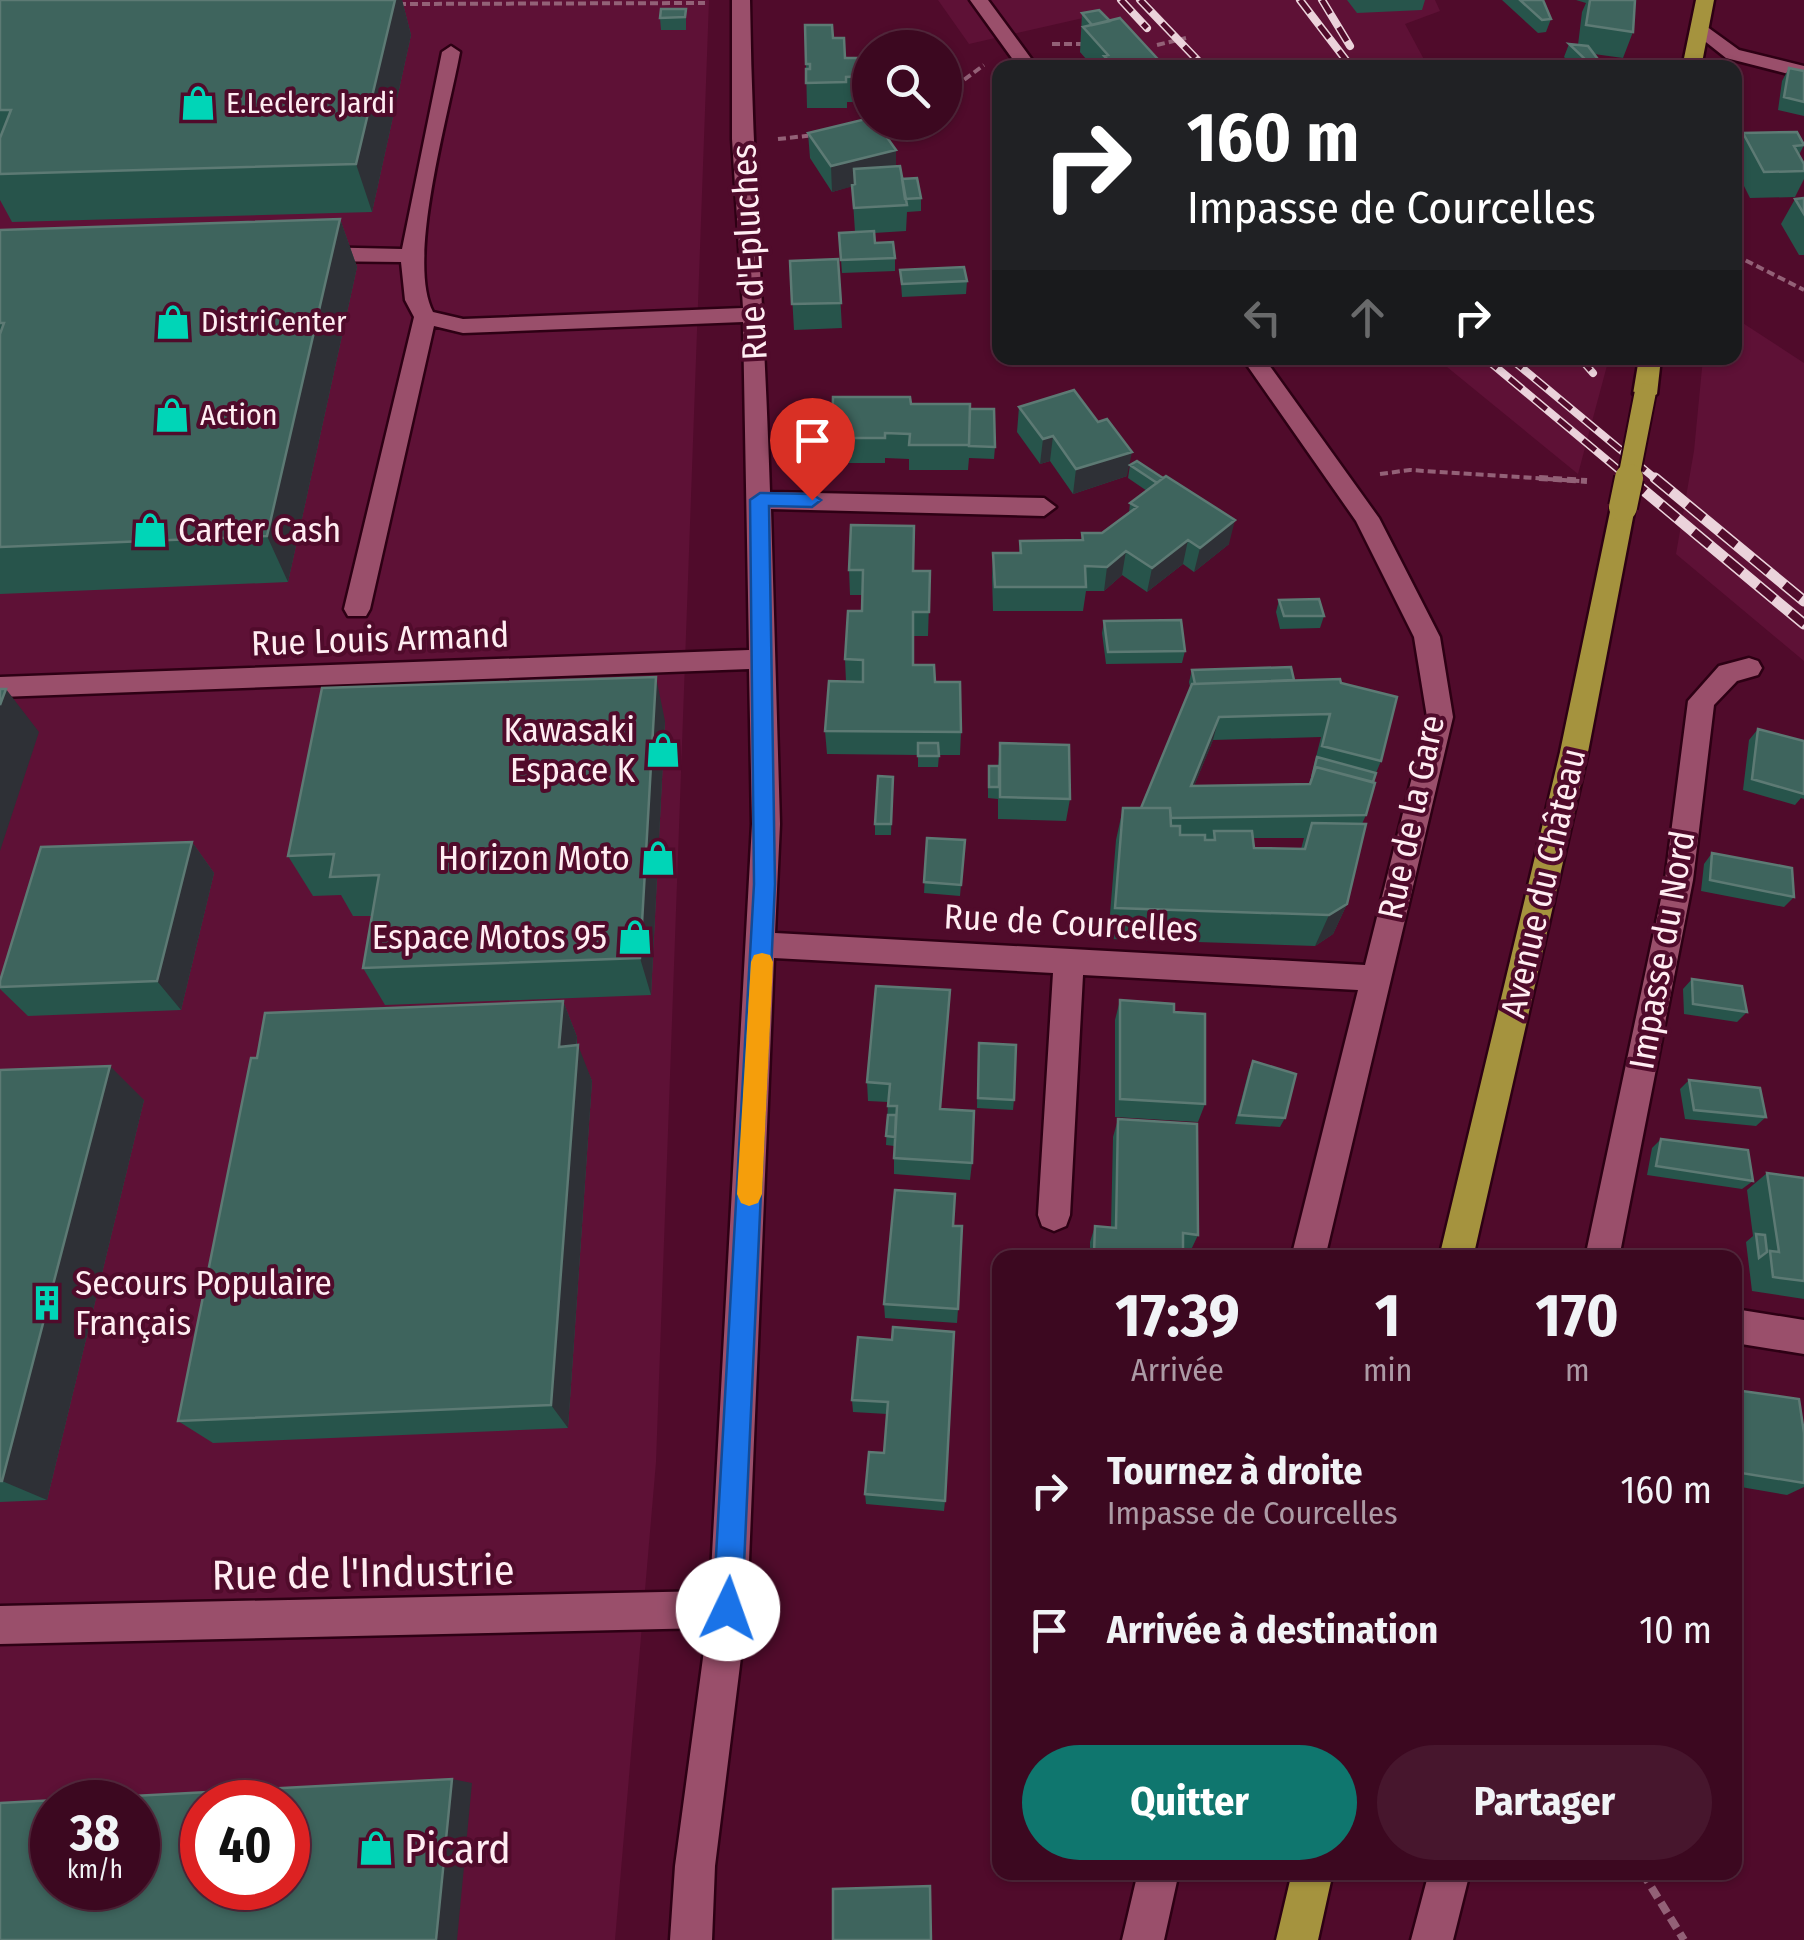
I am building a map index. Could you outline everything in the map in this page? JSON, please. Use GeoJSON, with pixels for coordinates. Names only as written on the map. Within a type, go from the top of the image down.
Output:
{"type":"FeatureCollection","features":[{"type":"Feature","properties":{"kind":"main road"},"geometry":{"type":"LineString","coordinates":[[1693,60],[1705,0]]}},
{"type":"Feature","properties":{"kind":"main road","name":"Avenue du Château"},"geometry":{"type":"LineString","coordinates":[[1458,1250],[1574,752],[1649,365]]}},
{"type":"Feature","properties":{"kind":"main road"},"geometry":{"type":"LineString","coordinates":[[1297,1940],[1311,1880]]}},
{"type":"Feature","properties":{"kind":"street"},"geometry":{"type":"LineString","coordinates":[[979,0],[1024,60]]}},
{"type":"Feature","properties":{"kind":"street","name":"Rue d'Epluches"},"geometry":{"type":"LineString","coordinates":[[691,1940],[695,1866],[728,1609],[763,945],[766,824],[760,500],[754,314],[742,139],[741,1]]}},
{"type":"Feature","properties":{"kind":"street"},"geometry":{"type":"LineString","coordinates":[[1699,27],[1718,46],[1758,64],[1804,72]]}},
{"type":"Feature","properties":{"kind":"street"},"geometry":{"type":"LineString","coordinates":[[357,608],[425,318],[416,300],[411,256],[451,52]]}},
{"type":"Feature","properties":{"kind":"street"},"geometry":{"type":"LineString","coordinates":[[1742,65],[1758,64]]}},
{"type":"Feature","properties":{"kind":"street"},"geometry":{"type":"LineString","coordinates":[[291,254],[411,256]]}},
{"type":"Feature","properties":{"kind":"street"},"geometry":{"type":"LineString","coordinates":[[425,318],[462,326],[754,314]]}},
{"type":"Feature","properties":{"kind":"street","name":"Rue de la Gare"},"geometry":{"type":"LineString","coordinates":[[1258,365],[1367,518],[1427,637],[1440,717],[1310,1250]]}},
{"type":"Feature","properties":{"kind":"street"},"geometry":{"type":"LineString","coordinates":[[760,500],[1044,507]]}},
{"type":"Feature","properties":{"kind":"street","name":"Rue Louis Armand"},"geometry":{"type":"LineString","coordinates":[[0,687],[762,659]]}},
{"type":"Feature","properties":{"kind":"street","name":"Impasse du Nord"},"geometry":{"type":"LineString","coordinates":[[1604,1250],[1678,880],[1701,701],[1728,674],[1749,668]]}},
{"type":"Feature","properties":{"kind":"street","name":"Rue de Courcelles"},"geometry":{"type":"LineString","coordinates":[[763,945],[1375,978]]}},
{"type":"Feature","properties":{"kind":"street"},"geometry":{"type":"LineString","coordinates":[[1054,1215],[1069,960]]}},
{"type":"Feature","properties":{"kind":"street"},"geometry":{"type":"LineString","coordinates":[[1742,1327],[1804,1337]]}},
{"type":"Feature","properties":{"kind":"street","name":"Rue de l'Industrie"},"geometry":{"type":"LineString","coordinates":[[0,1625],[728,1609]]}},
{"type":"Feature","properties":{"kind":"street"},"geometry":{"type":"LineString","coordinates":[[1143,1940],[1158,1880]]}},
{"type":"Feature","properties":{"kind":"street"},"geometry":{"type":"LineString","coordinates":[[1432,1940],[1448,1880]]}},
{"type":"Feature","properties":{"kind":"path"},"geometry":{"type":"LineString","coordinates":[[393,4],[741,1]]}},
{"type":"Feature","properties":{"kind":"path"},"geometry":{"type":"LineString","coordinates":[[1157,45],[1186,38]]}},
{"type":"Feature","properties":{"kind":"path"},"geometry":{"type":"LineString","coordinates":[[962,81],[996,56]]}},
{"type":"Feature","properties":{"kind":"path"},"geometry":{"type":"LineString","coordinates":[[742,139],[798,139],[816,134]]}},
{"type":"Feature","properties":{"kind":"path"},"geometry":{"type":"LineString","coordinates":[[1742,259],[1804,290]]}},
{"type":"Feature","properties":{"kind":"path"},"geometry":{"type":"LineString","coordinates":[[1338,479],[1410,470],[1586,480]]}},
{"type":"Feature","properties":{"kind":"path"},"geometry":{"type":"LineString","coordinates":[[1647,1880],[1684,1940]]}},
{"type":"Feature","properties":{"kind":"shaded area"},"geometry":{"type":"Polygon","coordinates":[[[0,0],[709,0],[656,1462],[615,1940],[0,1940],[0,0]]]}},
{"type":"Feature","properties":{"kind":"shaded area"},"geometry":{"type":"Polygon","coordinates":[[[938,0],[1435,0],[1440,11],[1405,24],[1424,60],[1087,60],[1080,52],[1099,47],[1081,26],[1097,22],[1092,16],[969,44],[938,0]]]}},
{"type":"Feature","properties":{"kind":"shaded area"},"geometry":{"type":"Polygon","coordinates":[[[1742,323],[1804,363],[1804,661],[1676,554],[1694,451],[1702,365],[1742,365],[1742,323]]]}},
{"type":"Feature","properties":{"kind":"shaded area"},"geometry":{"type":"Polygon","coordinates":[[[1445,365],[1607,365],[1578,474],[1445,365]]]}},
{"type":"Feature","properties":{"kind":"building","name":"E.Leclerc Jardi"},"geometry":{"type":"Polygon","coordinates":[[[0,0],[395,0],[356,164],[0,174],[0,138],[11,110],[0,110],[0,0]]]}},
{"type":"Feature","properties":{"kind":"building"},"geometry":{"type":"Polygon","coordinates":[[[1520,0],[1543,0],[1551,19],[1542,20],[1520,0]]]}},
{"type":"Feature","properties":{"kind":"building"},"geometry":{"type":"Polygon","coordinates":[[[1590,0],[1635,0],[1633,32],[1586,25],[1590,0]]]}},
{"type":"Feature","properties":{"kind":"building"},"geometry":{"type":"Polygon","coordinates":[[[661,9],[686,9],[685,17],[660,18],[661,9]]]}},
{"type":"Feature","properties":{"kind":"building"},"geometry":{"type":"Polygon","coordinates":[[[1099,10],[1110,21],[1092,25],[1082,13],[1099,10]]]}},
{"type":"Feature","properties":{"kind":"building"},"geometry":{"type":"Polygon","coordinates":[[[1120,18],[1159,60],[1108,60],[1104,56],[1108,55],[1083,27],[1120,18]]]}},
{"type":"Feature","properties":{"kind":"building"},"geometry":{"type":"Polygon","coordinates":[[[805,25],[832,25],[833,38],[844,38],[845,58],[852,58],[852,77],[846,77],[846,82],[806,83],[810,64],[806,64],[805,25]]]}},
{"type":"Feature","properties":{"kind":"building"},"geometry":{"type":"Polygon","coordinates":[[[1569,44],[1588,46],[1598,60],[1586,60],[1569,44]]]}},
{"type":"Feature","properties":{"kind":"building"},"geometry":{"type":"Polygon","coordinates":[[[1789,68],[1804,71],[1804,102],[1784,97],[1789,68]]]}},
{"type":"Feature","properties":{"kind":"building"},"geometry":{"type":"Polygon","coordinates":[[[852,122],[852,140],[889,140],[896,150],[831,166],[808,133],[852,122]]]}},
{"type":"Feature","properties":{"kind":"building"},"geometry":{"type":"Polygon","coordinates":[[[1797,132],[1804,145],[1794,146],[1804,171],[1764,172],[1743,133],[1797,132]]]}},
{"type":"Feature","properties":{"kind":"building"},"geometry":{"type":"Polygon","coordinates":[[[900,166],[907,205],[854,208],[854,169],[900,166]]]}},
{"type":"Feature","properties":{"kind":"building"},"geometry":{"type":"Polygon","coordinates":[[[917,178],[921,198],[905,199],[902,179],[917,178]]]}},
{"type":"Feature","properties":{"kind":"building"},"geometry":{"type":"Polygon","coordinates":[[[1804,198],[1804,214],[1795,199],[1804,198]]]}},
{"type":"Feature","properties":{"kind":"building"},"geometry":{"type":"Polygon","coordinates":[[[340,219],[267,536],[0,547],[0,334],[4,323],[0,323],[0,230],[340,219]]]}},
{"type":"Feature","properties":{"kind":"building"},"geometry":{"type":"Polygon","coordinates":[[[874,231],[875,243],[893,242],[895,258],[841,260],[839,233],[874,231]]]}},
{"type":"Feature","properties":{"kind":"building"},"geometry":{"type":"Polygon","coordinates":[[[838,259],[841,303],[792,304],[790,261],[838,259]]]}},
{"type":"Feature","properties":{"kind":"building"},"geometry":{"type":"Polygon","coordinates":[[[964,267],[967,281],[902,284],[900,270],[964,267]]]}},
{"type":"Feature","properties":{"kind":"building"},"geometry":{"type":"Polygon","coordinates":[[[1074,390],[1098,422],[1107,419],[1132,452],[1076,469],[1053,436],[1043,439],[1019,407],[1074,390]]]}},
{"type":"Feature","properties":{"kind":"building"},"geometry":{"type":"Polygon","coordinates":[[[833,397],[910,397],[911,404],[970,404],[969,445],[909,445],[910,434],[832,438],[833,397]]]}},
{"type":"Feature","properties":{"kind":"building"},"geometry":{"type":"Polygon","coordinates":[[[970,409],[994,409],[995,447],[969,446],[970,409]]]}},
{"type":"Feature","properties":{"kind":"building"},"geometry":{"type":"Polygon","coordinates":[[[1137,461],[1163,478],[1157,483],[1130,465],[1137,461]]]}},
{"type":"Feature","properties":{"kind":"building"},"geometry":{"type":"Polygon","coordinates":[[[1166,476],[1235,520],[1200,548],[1188,540],[1152,568],[1126,551],[1107,567],[1085,566],[1086,587],[995,587],[993,553],[1021,553],[1020,541],[1083,540],[1082,533],[1102,533],[1137,507],[1130,503],[1166,476]]]}},
{"type":"Feature","properties":{"kind":"building"},"geometry":{"type":"Polygon","coordinates":[[[851,525],[914,526],[913,571],[930,571],[929,612],[913,612],[913,665],[934,665],[935,682],[960,682],[961,732],[825,731],[829,681],[863,682],[863,660],[845,659],[848,611],[862,611],[863,570],[849,570],[851,525]]]}},
{"type":"Feature","properties":{"kind":"building"},"geometry":{"type":"Polygon","coordinates":[[[1319,599],[1324,616],[1284,616],[1279,600],[1319,599]]]}},
{"type":"Feature","properties":{"kind":"building"},"geometry":{"type":"Polygon","coordinates":[[[1181,620],[1185,651],[1108,652],[1104,621],[1181,620]]]}},
{"type":"Feature","properties":{"kind":"building"},"geometry":{"type":"Polygon","coordinates":[[[1291,667],[1294,680],[1195,684],[1192,670],[1291,667]]]}},
{"type":"Feature","properties":{"kind":"building"},"geometry":{"type":"Polygon","coordinates":[[[656,677],[640,958],[363,968],[379,875],[330,877],[334,854],[288,856],[322,688],[656,677]]]}},
{"type":"Feature","properties":{"kind":"building"},"geometry":{"type":"Polygon","coordinates":[[[1340,679],[1341,683],[1397,697],[1381,761],[1322,746],[1330,714],[1219,717],[1191,786],[1310,784],[1316,767],[1375,783],[1366,815],[1171,818],[1170,808],[1141,808],[1192,684],[1340,679]]]}},
{"type":"Feature","properties":{"kind":"building"},"geometry":{"type":"Polygon","coordinates":[[[1758,729],[1804,741],[1804,794],[1752,779],[1758,729]]]}},
{"type":"Feature","properties":{"kind":"building"},"geometry":{"type":"Polygon","coordinates":[[[918,743],[938,743],[939,756],[918,756],[918,743]]]}},
{"type":"Feature","properties":{"kind":"building"},"geometry":{"type":"Polygon","coordinates":[[[1000,743],[1069,745],[1070,799],[1000,797],[1000,743]]]}},
{"type":"Feature","properties":{"kind":"building"},"geometry":{"type":"Polygon","coordinates":[[[1317,757],[1376,773],[1373,782],[1316,767],[1312,778],[1317,757]]]}},
{"type":"Feature","properties":{"kind":"building"},"geometry":{"type":"Polygon","coordinates":[[[989,766],[999,766],[999,787],[989,787],[989,766]]]}},
{"type":"Feature","properties":{"kind":"building"},"geometry":{"type":"Polygon","coordinates":[[[878,776],[893,777],[891,824],[875,824],[878,776]]]}},
{"type":"Feature","properties":{"kind":"building"},"geometry":{"type":"Polygon","coordinates":[[[1123,808],[1170,808],[1171,826],[1180,826],[1180,835],[1205,835],[1205,840],[1215,840],[1214,831],[1252,831],[1254,848],[1305,849],[1312,823],[1366,824],[1347,904],[1329,915],[1115,908],[1123,808]]]}},
{"type":"Feature","properties":{"kind":"building"},"geometry":{"type":"Polygon","coordinates":[[[927,838],[965,840],[961,885],[924,882],[927,838]]]}},
{"type":"Feature","properties":{"kind":"building"},"geometry":{"type":"Polygon","coordinates":[[[192,842],[157,981],[0,987],[41,847],[192,842]]]}},
{"type":"Feature","properties":{"kind":"building"},"geometry":{"type":"Polygon","coordinates":[[[1712,853],[1792,868],[1794,897],[1710,880],[1712,853]]]}},
{"type":"Feature","properties":{"kind":"building"},"geometry":{"type":"Polygon","coordinates":[[[1692,979],[1742,986],[1747,1012],[1693,1004],[1692,979]]]}},
{"type":"Feature","properties":{"kind":"building"},"geometry":{"type":"Polygon","coordinates":[[[876,986],[950,990],[940,1109],[974,1111],[972,1163],[894,1158],[897,1106],[888,1106],[890,1084],[867,1082],[876,986]]]}},
{"type":"Feature","properties":{"kind":"building"},"geometry":{"type":"Polygon","coordinates":[[[1120,1000],[1174,1004],[1174,1012],[1205,1014],[1205,1104],[1120,1099],[1120,1000]]]}},
{"type":"Feature","properties":{"kind":"building"},"geometry":{"type":"Polygon","coordinates":[[[563,1001],[559,1047],[578,1045],[551,1405],[178,1421],[251,1058],[257,1058],[265,1013],[563,1001]]]}},
{"type":"Feature","properties":{"kind":"building"},"geometry":{"type":"Polygon","coordinates":[[[979,1043],[1016,1045],[1014,1100],[978,1098],[979,1043]]]}},
{"type":"Feature","properties":{"kind":"building"},"geometry":{"type":"Polygon","coordinates":[[[1253,1061],[1296,1074],[1285,1118],[1239,1115],[1253,1061]]]}},
{"type":"Feature","properties":{"kind":"building"},"geometry":{"type":"Polygon","coordinates":[[[110,1066],[2,1481],[0,1481],[0,1070],[110,1066]]]}},
{"type":"Feature","properties":{"kind":"building"},"geometry":{"type":"Polygon","coordinates":[[[1689,1080],[1760,1088],[1766,1117],[1694,1110],[1689,1080]]]}},
{"type":"Feature","properties":{"kind":"building"},"geometry":{"type":"Polygon","coordinates":[[[888,1115],[896,1115],[895,1137],[886,1136],[888,1115]]]}},
{"type":"Feature","properties":{"kind":"building"},"geometry":{"type":"Polygon","coordinates":[[[1118,1119],[1197,1124],[1198,1235],[1183,1233],[1183,1250],[1094,1250],[1095,1226],[1116,1228],[1118,1119]]]}},
{"type":"Feature","properties":{"kind":"building"},"geometry":{"type":"Polygon","coordinates":[[[1661,1139],[1748,1150],[1753,1181],[1656,1166],[1661,1139]]]}},
{"type":"Feature","properties":{"kind":"building"},"geometry":{"type":"Polygon","coordinates":[[[1767,1173],[1804,1178],[1804,1281],[1773,1277],[1770,1251],[1779,1252],[1767,1173]]]}},
{"type":"Feature","properties":{"kind":"building"},"geometry":{"type":"Polygon","coordinates":[[[895,1190],[955,1194],[953,1226],[962,1226],[958,1309],[884,1304],[895,1190]]]}},
{"type":"Feature","properties":{"kind":"building"},"geometry":{"type":"Polygon","coordinates":[[[1756,1234],[1765,1235],[1767,1252],[1759,1258],[1756,1234]]]}},
{"type":"Feature","properties":{"kind":"building"},"geometry":{"type":"Polygon","coordinates":[[[893,1327],[954,1332],[945,1501],[865,1494],[869,1452],[884,1453],[888,1402],[852,1400],[858,1337],[892,1340],[893,1327]]]}},
{"type":"Feature","properties":{"kind":"building"},"geometry":{"type":"Polygon","coordinates":[[[1742,1391],[1799,1399],[1804,1483],[1742,1473],[1742,1391]]]}},
{"type":"Feature","properties":{"kind":"building","name":"Picard"},"geometry":{"type":"Polygon","coordinates":[[[452,1779],[436,1940],[0,1940],[0,1803],[30,1801],[30,1910],[160,1910],[160,1795],[180,1793],[180,1910],[310,1910],[310,1787],[452,1779]]]}},
{"type":"Feature","properties":{"kind":"building"},"geometry":{"type":"Polygon","coordinates":[[[930,1886],[931,1940],[833,1940],[833,1889],[930,1886]]]}},
{"type":"Feature","properties":{"kind":"railway"},"geometry":{"type":"LineString","coordinates":[[1121,0],[1147,28]]}},
{"type":"Feature","properties":{"kind":"railway"},"geometry":{"type":"LineString","coordinates":[[1140,0],[1197,60]]}},
{"type":"Feature","properties":{"kind":"railway"},"geometry":{"type":"LineString","coordinates":[[1300,0],[1346,60]]}},
{"type":"Feature","properties":{"kind":"railway"},"geometry":{"type":"LineString","coordinates":[[1322,0],[1350,46]]}},
{"type":"Feature","properties":{"kind":"railway"},"geometry":{"type":"LineString","coordinates":[[1493,365],[1632,481]]}},
{"type":"Feature","properties":{"kind":"railway"},"geometry":{"type":"LineString","coordinates":[[1518,365],[1658,481]]}},
{"type":"Feature","properties":{"kind":"railway"},"geometry":{"type":"LineString","coordinates":[[1586,365],[1593,373]]}},
{"type":"Feature","properties":{"kind":"railway"},"geometry":{"type":"LineString","coordinates":[[1629,478],[1804,624]]}},
{"type":"Feature","properties":{"kind":"railway"},"geometry":{"type":"LineString","coordinates":[[1655,478],[1804,601]]}},
{"type":"Feature","properties":{"kind":"slow traffic"},"geometry":{"type":"LineString","coordinates":[[749,1194],[762,962]]}},
{"type":"Feature","properties":{"kind":"place","name":"E.Leclerc Jardi"},"geometry":{"type":"Point","coordinates":[198,103]}},
{"type":"Feature","properties":{"kind":"place","name":"DistriCenter"},"geometry":{"type":"Point","coordinates":[173,322]}},
{"type":"Feature","properties":{"kind":"place","name":"Action"},"geometry":{"type":"Point","coordinates":[172,415]}},
{"type":"Feature","properties":{"kind":"place","name":"Carter Cash"},"geometry":{"type":"Point","coordinates":[150,530]}},
{"type":"Feature","properties":{"kind":"place","name":"Kawasaki Espace K"},"geometry":{"type":"Point","coordinates":[663,750]}},
{"type":"Feature","properties":{"kind":"place","name":"Horizon Moto"},"geometry":{"type":"Point","coordinates":[658,858]}},
{"type":"Feature","properties":{"kind":"place","name":"Espace Motos 95"},"geometry":{"type":"Point","coordinates":[635,937]}},
{"type":"Feature","properties":{"kind":"place","name":"Secours Populaire Français"},"geometry":{"type":"Point","coordinates":[47,1303]}},
{"type":"Feature","properties":{"kind":"place","name":"Picard"},"geometry":{"type":"Point","coordinates":[376,1848]}},
{"type":"Feature","properties":{"kind":"route"},"geometry":{"type":"LineString","coordinates":[[728,1609],[766,824],[760,500],[812,500]]}}]}
